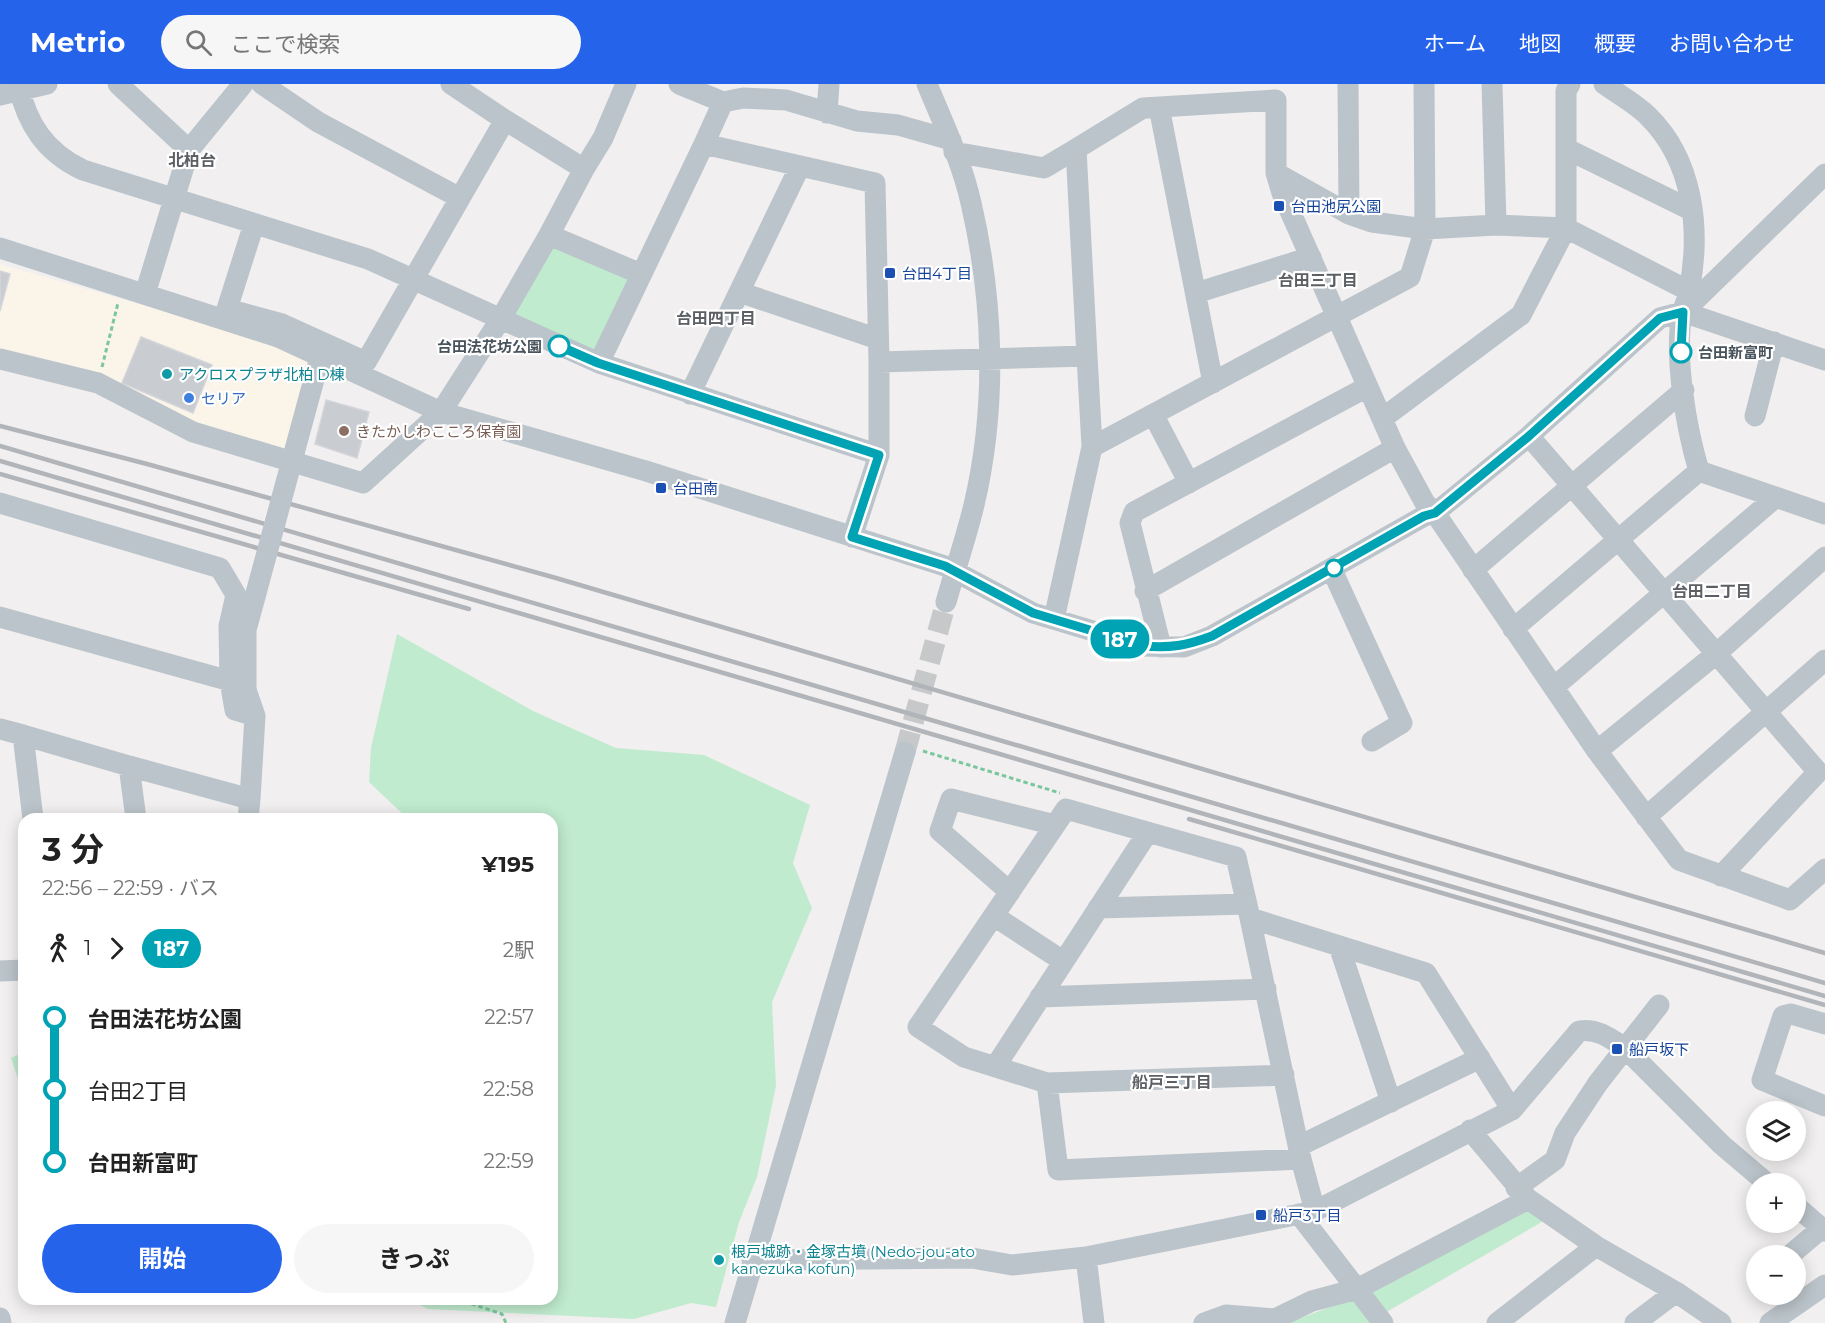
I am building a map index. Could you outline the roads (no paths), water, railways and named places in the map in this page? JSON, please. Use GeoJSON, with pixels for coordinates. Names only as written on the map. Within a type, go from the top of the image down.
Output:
{"type":"FeatureCollection","features":[{"type":"Feature","properties":{"kind":"street"},"geometry":{"type":"LineString","coordinates":[[47,84],[13,90],[33,128],[61,158],[83,170],[368,259],[598,363],[879,455]]}},
{"type":"Feature","properties":{"kind":"street"},"geometry":{"type":"LineString","coordinates":[[118,84],[189,150]]}},
{"type":"Feature","properties":{"kind":"street"},"geometry":{"type":"LineString","coordinates":[[145,294],[189,150],[243,84]]}},
{"type":"Feature","properties":{"kind":"street"},"geometry":{"type":"LineString","coordinates":[[262,84],[318,122],[460,198]]}},
{"type":"Feature","properties":{"kind":"street"},"geometry":{"type":"LineString","coordinates":[[0,359],[98,383],[194,432],[363,483],[441,412],[500,320],[549,235],[603,138],[626,84]]}},
{"type":"Feature","properties":{"kind":"street"},"geometry":{"type":"LineString","coordinates":[[679,84],[723,102],[743,98],[786,100],[857,121],[898,125],[953,146],[1044,168],[1143,108],[1276,92],[1276,172],[1395,448],[1425,503],[1435,513],[1597,751],[1679,860],[1790,900],[1825,869]]}},
{"type":"Feature","properties":{"kind":"street"},"geometry":{"type":"LineString","coordinates":[[827,112],[829,84]]}},
{"type":"Feature","properties":{"kind":"street"},"geometry":{"type":"LineString","coordinates":[[927,84],[953,146],[971,202],[988,310],[990,360],[983,457],[974,505],[946,602]]}},
{"type":"Feature","properties":{"kind":"street"},"geometry":{"type":"LineString","coordinates":[[1348,84],[1349,214]]}},
{"type":"Feature","properties":{"kind":"street"},"geometry":{"type":"LineString","coordinates":[[1092,447],[1154,416],[1410,277],[1425,229],[1424,84]]}},
{"type":"Feature","properties":{"kind":"street"},"geometry":{"type":"LineString","coordinates":[[1492,84],[1496,225]]}},
{"type":"Feature","properties":{"kind":"street"},"geometry":{"type":"LineString","coordinates":[[1383,418],[1521,315],[1566,228],[1566,91],[1570,84]]}},
{"type":"Feature","properties":{"kind":"street"},"geometry":{"type":"LineString","coordinates":[[1604,84],[1648,116],[1678,155],[1689,191],[1695,242],[1689,291],[1683,312],[1681,352],[1688,432],[1699,471]]}},
{"type":"Feature","properties":{"kind":"street"},"geometry":{"type":"LineString","coordinates":[[462,87],[505,120],[584,169]]}},
{"type":"Feature","properties":{"kind":"street"},"geometry":{"type":"LineString","coordinates":[[598,363],[723,102]]}},
{"type":"Feature","properties":{"kind":"street"},"geometry":{"type":"LineString","coordinates":[[1159,107],[1214,383]]}},
{"type":"Feature","properties":{"kind":"street"},"geometry":{"type":"LineString","coordinates":[[254,224],[227,309],[282,324],[366,362],[505,120]]}},
{"type":"Feature","properties":{"kind":"street"},"geometry":{"type":"LineString","coordinates":[[704,144],[876,183],[879,455],[852,537]]}},
{"type":"Feature","properties":{"kind":"street"},"geometry":{"type":"LineString","coordinates":[[1054,619],[1092,447],[1076,149]]}},
{"type":"Feature","properties":{"kind":"street"},"geometry":{"type":"LineString","coordinates":[[1567,149],[1691,210]]}},
{"type":"Feature","properties":{"kind":"street"},"geometry":{"type":"LineString","coordinates":[[690,394],[800,166]]}},
{"type":"Feature","properties":{"kind":"street"},"geometry":{"type":"LineString","coordinates":[[1276,172],[1349,214],[1372,222],[1425,229],[1496,225],[1566,228],[1689,291]]}},
{"type":"Feature","properties":{"kind":"street"},"geometry":{"type":"LineString","coordinates":[[0,248],[278,337],[441,412],[646,471],[955,571],[1033,613],[1143,646],[1184,647],[1212,636],[1424,516],[1435,513],[1529,436],[1660,318],[1683,312],[1825,174]]}},
{"type":"Feature","properties":{"kind":"street"},"geometry":{"type":"LineString","coordinates":[[549,235],[641,274]]}},
{"type":"Feature","properties":{"kind":"street"},"geometry":{"type":"LineString","coordinates":[[1196,293],[1311,256]]}},
{"type":"Feature","properties":{"kind":"street"},"geometry":{"type":"LineString","coordinates":[[739,292],[878,339]]}},
{"type":"Feature","properties":{"kind":"street"},"geometry":{"type":"LineString","coordinates":[[1683,312],[1825,360]]}},
{"type":"Feature","properties":{"kind":"street"},"geometry":{"type":"LineString","coordinates":[[1755,416],[1774,342]]}},
{"type":"Feature","properties":{"kind":"street"},"geometry":{"type":"LineString","coordinates":[[879,362],[1087,356]]}},
{"type":"Feature","properties":{"kind":"street"},"geometry":{"type":"LineString","coordinates":[[238,685],[246,630],[320,358]]}},
{"type":"Feature","properties":{"kind":"street"},"geometry":{"type":"LineString","coordinates":[[1161,647],[1145,591],[1130,523],[1134,512],[1367,387]]}},
{"type":"Feature","properties":{"kind":"street"},"geometry":{"type":"LineString","coordinates":[[1473,570],[1684,390]]}},
{"type":"Feature","properties":{"kind":"street"},"geometry":{"type":"LineString","coordinates":[[1154,416],[1190,483]]}},
{"type":"Feature","properties":{"kind":"street"},"geometry":{"type":"LineString","coordinates":[[1529,436],[1818,772],[1721,876]]}},
{"type":"Feature","properties":{"kind":"street"},"geometry":{"type":"LineString","coordinates":[[1145,591],[1395,448]]}},
{"type":"Feature","properties":{"kind":"street"},"geometry":{"type":"LineString","coordinates":[[1699,471],[1825,514]]}},
{"type":"Feature","properties":{"kind":"street"},"geometry":{"type":"LineString","coordinates":[[1513,629],[1699,471]]}},
{"type":"Feature","properties":{"kind":"street"},"geometry":{"type":"LineString","coordinates":[[1554,687],[1776,497]]}},
{"type":"Feature","properties":{"kind":"street"},"geometry":{"type":"LineString","coordinates":[[0,503],[220,568],[236,595],[229,626],[238,685],[255,716],[249,809],[129,766],[0,729]]}},
{"type":"Feature","properties":{"kind":"street"},"geometry":{"type":"LineString","coordinates":[[1597,751],[1716,654],[1825,557]]}},
{"type":"Feature","properties":{"kind":"street"},"geometry":{"type":"LineString","coordinates":[[1332,570],[1402,723],[1372,741]]}},
{"type":"Feature","properties":{"kind":"street"},"geometry":{"type":"LineString","coordinates":[[0,617],[238,685]]}},
{"type":"Feature","properties":{"kind":"street"},"geometry":{"type":"LineString","coordinates":[[1646,817],[1825,660]]}},
{"type":"Feature","properties":{"kind":"street"},"geometry":{"type":"LineString","coordinates":[[22,735],[32,813]]}},
{"type":"Feature","properties":{"kind":"street"},"geometry":{"type":"LineString","coordinates":[[735,1323],[752,1260],[911,751]]}},
{"type":"Feature","properties":{"kind":"street"},"geometry":{"type":"LineString","coordinates":[[129,766],[135,813]]}},
{"type":"Feature","properties":{"kind":"street"},"geometry":{"type":"LineString","coordinates":[[1010,892],[940,831],[951,799],[1148,832],[1236,857],[1300,1152],[1307,1213],[1357,1289],[1383,1323]]}},
{"type":"Feature","properties":{"kind":"street"},"geometry":{"type":"LineString","coordinates":[[1061,817],[918,1027],[964,1057],[1047,1083],[1284,1075]]}},
{"type":"Feature","properties":{"kind":"street"},"geometry":{"type":"LineString","coordinates":[[995,1067],[1148,832]]}},
{"type":"Feature","properties":{"kind":"street"},"geometry":{"type":"LineString","coordinates":[[1098,908],[1248,911],[1339,946],[1426,973],[1512,1110]]}},
{"type":"Feature","properties":{"kind":"street"},"geometry":{"type":"LineString","coordinates":[[994,916],[1063,961]]}},
{"type":"Feature","properties":{"kind":"street"},"geometry":{"type":"LineString","coordinates":[[1339,946],[1391,1101]]}},
{"type":"Feature","properties":{"kind":"street"},"geometry":{"type":"LineString","coordinates":[[0,971],[18,970]]}},
{"type":"Feature","properties":{"kind":"street"},"geometry":{"type":"LineString","coordinates":[[1040,997],[1266,989]]}},
{"type":"Feature","properties":{"kind":"street"},"geometry":{"type":"LineString","coordinates":[[1204,1323],[1226,1315],[1275,1319],[1312,1301],[1357,1289],[1522,1194],[1555,1160],[1565,1133],[1598,1083],[1659,1005]]}},
{"type":"Feature","properties":{"kind":"street"},"geometry":{"type":"LineString","coordinates":[[1825,1024],[1791,1014],[1783,1016],[1762,1080],[1825,1106]]}},
{"type":"Feature","properties":{"kind":"street"},"geometry":{"type":"LineString","coordinates":[[752,1260],[972,1258],[1012,1265],[1086,1257],[1307,1213],[1512,1110],[1579,1031],[1598,1032],[1625,1048],[1722,1146],[1755,1173]]}},
{"type":"Feature","properties":{"kind":"street"},"geometry":{"type":"LineString","coordinates":[[1047,1083],[1058,1170],[1300,1152],[1391,1101],[1480,1058]]}},
{"type":"Feature","properties":{"kind":"street"},"geometry":{"type":"LineString","coordinates":[[1470,1130],[1522,1194],[1596,1246],[1676,1292],[1721,1323]]}},
{"type":"Feature","properties":{"kind":"street"},"geometry":{"type":"LineString","coordinates":[[1803,1245],[1824,1229],[1806,1214]]}},
{"type":"Feature","properties":{"kind":"street"},"geometry":{"type":"LineString","coordinates":[[1497,1323],[1596,1246]]}},
{"type":"Feature","properties":{"kind":"street"},"geometry":{"type":"LineString","coordinates":[[1086,1257],[1094,1323]]}},
{"type":"Feature","properties":{"kind":"street"},"geometry":{"type":"LineString","coordinates":[[1770,1323],[1825,1285]]}},
{"type":"Feature","properties":{"kind":"street"},"geometry":{"type":"LineString","coordinates":[[1635,1323],[1676,1292]]}},
{"type":"Feature","properties":{"kind":"street"},"geometry":{"type":"LineString","coordinates":[[0,1318],[1,1323]]}},
{"type":"Feature","properties":{"kind":"tunnel"},"geometry":{"type":"LineString","coordinates":[[905,752],[946,602]]}},
{"type":"Feature","properties":{"kind":"railway"},"geometry":{"type":"LineString","coordinates":[[0,426],[147,464],[556,578],[1825,953]]}},
{"type":"Feature","properties":{"kind":"railway"},"geometry":{"type":"LineString","coordinates":[[0,446],[1825,983]]}},
{"type":"Feature","properties":{"kind":"railway"},"geometry":{"type":"LineString","coordinates":[[0,461],[1825,996]]}},
{"type":"Feature","properties":{"kind":"railway"},"geometry":{"type":"LineString","coordinates":[[0,474],[469,609]]}},
{"type":"Feature","properties":{"kind":"railway"},"geometry":{"type":"LineString","coordinates":[[1189,819],[1825,1005]]}},
{"type":"Feature","properties":{"kind":"place","name":"台田池尻公園"},"geometry":{"type":"Point","coordinates":[1279,206]}},
{"type":"Feature","properties":{"kind":"place","name":"台田4丁目"},"geometry":{"type":"Point","coordinates":[890,273]}},
{"type":"Feature","properties":{"kind":"place","name":"台田法花坊公園"},"geometry":{"type":"Point","coordinates":[559,346]}},
{"type":"Feature","properties":{"kind":"place","name":"台田新富町"},"geometry":{"type":"Point","coordinates":[1681,352]}},
{"type":"Feature","properties":{"kind":"place","name":"アクロスプラザ北柏 D棟"},"geometry":{"type":"Point","coordinates":[167,374]}},
{"type":"Feature","properties":{"kind":"place","name":"セリア"},"geometry":{"type":"Point","coordinates":[189,398]}},
{"type":"Feature","properties":{"kind":"place","name":"きたかしわこころ保育園"},"geometry":{"type":"Point","coordinates":[344,431]}},
{"type":"Feature","properties":{"kind":"place","name":"台田南"},"geometry":{"type":"Point","coordinates":[661,488]}},
{"type":"Feature","properties":{"kind":"place","name":"船戸坂下"},"geometry":{"type":"Point","coordinates":[1617,1049]}},
{"type":"Feature","properties":{"kind":"place","name":"船戸3丁目"},"geometry":{"type":"Point","coordinates":[1261,1215]}},
{"type":"Feature","properties":{"kind":"place","name":"根戸城跡・金塚古墳 (Nedo-jou-ato kanezuka kofun)"},"geometry":{"type":"Point","coordinates":[719,1260]}},
{"type":"Feature","properties":{"kind":"district","name":"北柏台"},"geometry":{"type":"Point","coordinates":[192,160]}},
{"type":"Feature","properties":{"kind":"district","name":"台田三丁目"},"geometry":{"type":"Point","coordinates":[1318,280]}},
{"type":"Feature","properties":{"kind":"district","name":"台田四丁目"},"geometry":{"type":"Point","coordinates":[716,318]}},
{"type":"Feature","properties":{"kind":"district","name":"台田二丁目"},"geometry":{"type":"Point","coordinates":[1712,591]}},
{"type":"Feature","properties":{"kind":"district","name":"船戸三丁目"},"geometry":{"type":"Point","coordinates":[1172,1082]}}]}
